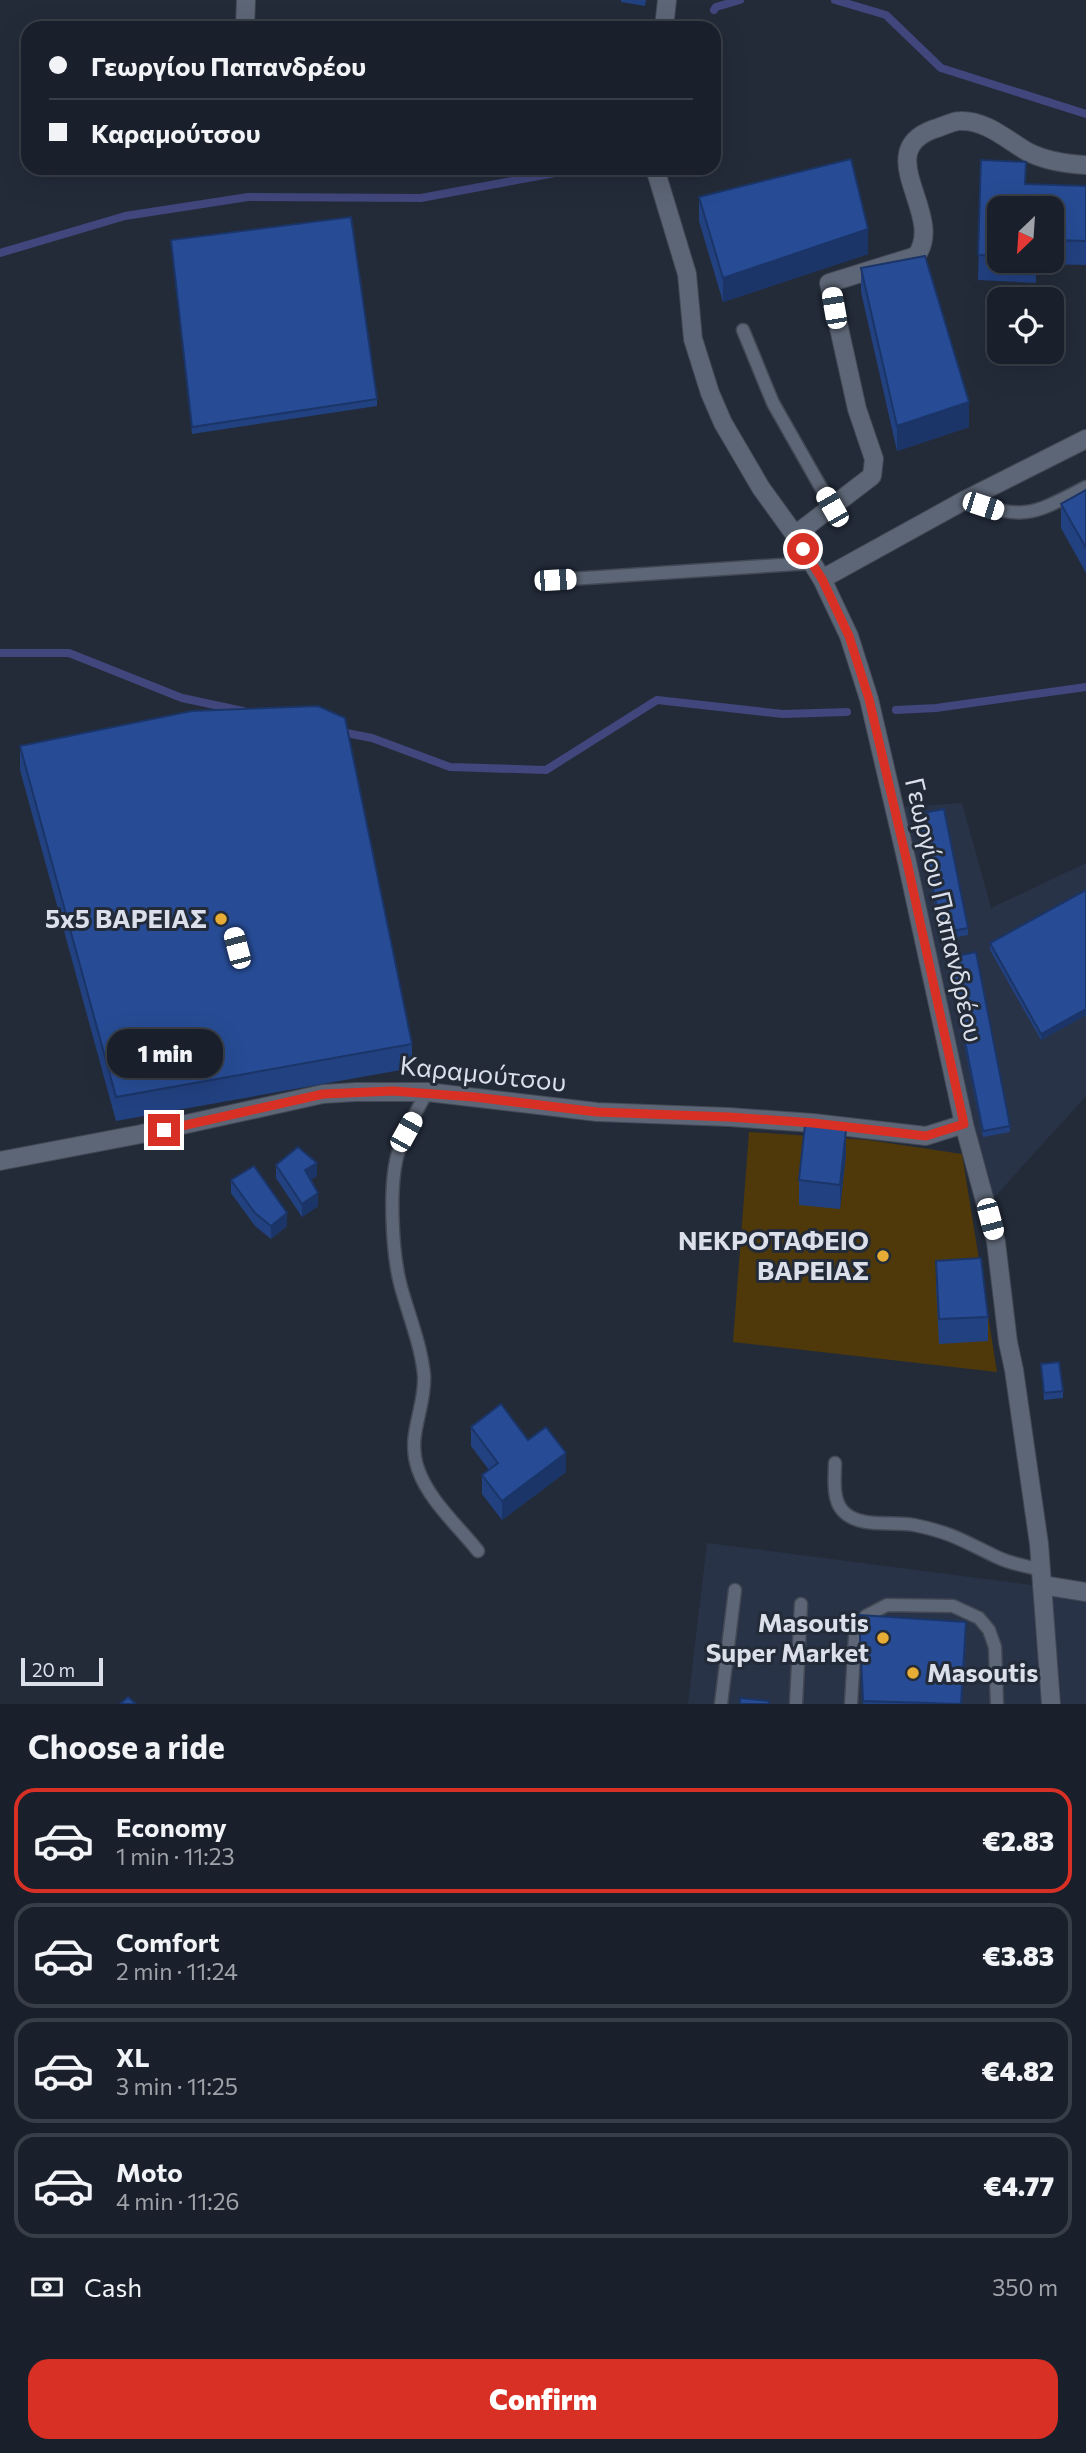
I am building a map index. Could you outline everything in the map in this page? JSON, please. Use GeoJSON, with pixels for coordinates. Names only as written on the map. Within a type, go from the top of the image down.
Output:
{"type":"FeatureCollection","features":[{"type":"Feature","properties":{"kind":"street"},"geometry":{"type":"LineString","coordinates":[[246,0],[246,21]]}},
{"type":"Feature","properties":{"kind":"street"},"geometry":{"type":"LineString","coordinates":[[665,21],[667,0]]}},
{"type":"Feature","properties":{"kind":"street"},"geometry":{"type":"LineString","coordinates":[[795,535],[872,476],[874,459],[857,410],[829,283],[916,256],[922,249],[925,232],[906,163],[914,140],[921,134],[958,121],[971,122],[990,129],[1030,153],[1046,159],[1067,164],[1086,164]]}},
{"type":"Feature","properties":{"kind":"street","name":"Γεωργίου Παπανδρέου"},"geometry":{"type":"LineString","coordinates":[[657,175],[687,274],[694,339],[709,393],[723,423],[761,488],[822,579],[849,636],[869,699],[964,1124],[996,1242],[1042,1578],[1051,1704]]}},
{"type":"Feature","properties":{"kind":"street"},"geometry":{"type":"LineString","coordinates":[[822,579],[965,500],[1086,439]]}},
{"type":"Feature","properties":{"kind":"street","name":"Καραμούτσου"},"geometry":{"type":"LineString","coordinates":[[0,1161],[277,1098],[393,1091],[427,1092],[597,1112],[813,1123],[926,1136],[964,1124]]}},
{"type":"Feature","properties":{"kind":"street"},"geometry":{"type":"LineString","coordinates":[[1042,1578],[1086,1591]]}},
{"type":"Feature","properties":{"kind":"lane"},"geometry":{"type":"LineString","coordinates":[[743,330],[773,403],[832,507]]}},
{"type":"Feature","properties":{"kind":"lane"},"geometry":{"type":"LineString","coordinates":[[965,500],[1000,512],[1028,513],[1042,510],[1086,487]]}},
{"type":"Feature","properties":{"kind":"lane"},"geometry":{"type":"LineString","coordinates":[[555,580],[811,563]]}},
{"type":"Feature","properties":{"kind":"lane"},"geometry":{"type":"LineString","coordinates":[[427,1092],[398,1153],[392,1195],[400,1283],[424,1373],[424,1390],[413,1439],[414,1456],[419,1473],[436,1500],[478,1551]]}},
{"type":"Feature","properties":{"kind":"lane"},"geometry":{"type":"LineString","coordinates":[[835,1463],[836,1497],[842,1510],[855,1518],[942,1531],[1042,1578]]}},
{"type":"Feature","properties":{"kind":"lane"},"geometry":{"type":"LineString","coordinates":[[721,1704],[735,1590]]}},
{"type":"Feature","properties":{"kind":"lane"},"geometry":{"type":"LineString","coordinates":[[796,1704],[802,1604]]}},
{"type":"Feature","properties":{"kind":"lane"},"geometry":{"type":"LineString","coordinates":[[851,1704],[855,1636],[866,1616],[887,1605],[953,1606],[979,1618],[989,1630],[995,1647],[997,1704]]}},
{"type":"Feature","properties":{"kind":"shaded area"},"geometry":{"type":"Polygon","coordinates":[[[962,803],[991,908],[1086,863],[1086,1096],[991,1201],[902,807],[962,803]]]}},
{"type":"Feature","properties":{"kind":"shaded area"},"geometry":{"type":"Polygon","coordinates":[[[749,1132],[868,1140],[962,1154],[997,1372],[733,1342],[749,1132]]]}},
{"type":"Feature","properties":{"kind":"shaded area"},"geometry":{"type":"Polygon","coordinates":[[[707,1543],[1086,1592],[1086,1704],[688,1704],[707,1543]]]}},
{"type":"Feature","properties":{"kind":"building"},"geometry":{"type":"Polygon","coordinates":[[[851,159],[868,229],[723,278],[699,197],[851,159]]]}},
{"type":"Feature","properties":{"kind":"building"},"geometry":{"type":"Polygon","coordinates":[[[981,160],[1026,162],[1025,184],[1086,186],[1086,241],[1064,240],[1064,196],[987,196],[987,255],[978,255],[981,160]]]}},
{"type":"Feature","properties":{"kind":"building"},"geometry":{"type":"Polygon","coordinates":[[[351,217],[377,399],[192,427],[171,240],[351,217]]]}},
{"type":"Feature","properties":{"kind":"building"},"geometry":{"type":"Polygon","coordinates":[[[925,256],[969,402],[897,426],[861,268],[925,256]]]}},
{"type":"Feature","properties":{"kind":"building"},"geometry":{"type":"Polygon","coordinates":[[[1086,490],[1086,548],[1061,504],[1086,490]]]}},
{"type":"Feature","properties":{"kind":"building","name":"5x5 ΒΑΡΕΙΑΣ"},"geometry":{"type":"Polygon","coordinates":[[[318,706],[345,718],[412,1044],[116,1097],[20,746],[192,711],[318,706]]]}},
{"type":"Feature","properties":{"kind":"building"},"geometry":{"type":"Polygon","coordinates":[[[944,809],[968,928],[942,933],[918,814],[944,809]]]}},
{"type":"Feature","properties":{"kind":"building"},"geometry":{"type":"Polygon","coordinates":[[[1086,890],[1086,1009],[1041,1034],[990,943],[1086,890]]]}},
{"type":"Feature","properties":{"kind":"building"},"geometry":{"type":"Polygon","coordinates":[[[976,952],[1010,1126],[983,1131],[948,958],[976,952]]]}},
{"type":"Feature","properties":{"kind":"building"},"geometry":{"type":"Polygon","coordinates":[[[805,1125],[846,1130],[840,1185],[799,1180],[805,1125]]]}},
{"type":"Feature","properties":{"kind":"building"},"geometry":{"type":"Polygon","coordinates":[[[298,1147],[317,1163],[305,1170],[318,1193],[302,1204],[276,1165],[298,1147]]]}},
{"type":"Feature","properties":{"kind":"building"},"geometry":{"type":"Polygon","coordinates":[[[254,1166],[287,1213],[271,1226],[255,1213],[231,1180],[254,1166]]]}},
{"type":"Feature","properties":{"kind":"building"},"geometry":{"type":"Polygon","coordinates":[[[981,1258],[988,1317],[939,1319],[936,1261],[981,1258]]]}},
{"type":"Feature","properties":{"kind":"building"},"geometry":{"type":"Polygon","coordinates":[[[1059,1362],[1063,1391],[1044,1393],[1041,1364],[1059,1362]]]}},
{"type":"Feature","properties":{"kind":"building"},"geometry":{"type":"Polygon","coordinates":[[[501,1404],[528,1440],[546,1427],[566,1453],[502,1501],[482,1475],[498,1463],[471,1427],[501,1404]]]}},
{"type":"Feature","properties":{"kind":"building","name":"Masoutis"},"geometry":{"type":"Polygon","coordinates":[[[859,1615],[966,1622],[961,1704],[863,1701],[859,1615]]]}},
{"type":"Feature","properties":{"kind":"building"},"geometry":{"type":"Polygon","coordinates":[[[128,1697],[136,1704],[120,1704],[128,1697]]]}},
{"type":"Feature","properties":{"kind":"building"},"geometry":{"type":"Polygon","coordinates":[[[740,1698],[769,1701],[769,1704],[740,1704],[740,1698]]]}},
{"type":"Feature","properties":{"kind":"waterway"},"geometry":{"type":"LineString","coordinates":[[714,10],[740,0]]}},
{"type":"Feature","properties":{"kind":"waterway"},"geometry":{"type":"LineString","coordinates":[[835,0],[886,15],[941,68],[1086,114]]}},
{"type":"Feature","properties":{"kind":"waterway"},"geometry":{"type":"LineString","coordinates":[[0,253],[125,216],[248,197],[421,198],[544,175]]}},
{"type":"Feature","properties":{"kind":"waterway"},"geometry":{"type":"LineString","coordinates":[[0,653],[69,653],[182,698],[243,711]]}},
{"type":"Feature","properties":{"kind":"waterway"},"geometry":{"type":"LineString","coordinates":[[896,710],[936,708],[1086,687]]}},
{"type":"Feature","properties":{"kind":"waterway"},"geometry":{"type":"LineString","coordinates":[[341,732],[372,738],[450,767],[546,770],[657,700],[783,714],[847,712]]}},
{"type":"Feature","properties":{"kind":"place","name":"5x5 ΒΑΡΕΙΑΣ"},"geometry":{"type":"Point","coordinates":[221,919]}},
{"type":"Feature","properties":{"kind":"place","name":"ΝΕΚΡΟΤΑΦΕΙΟ ΒΑΡΕΙΑΣ"},"geometry":{"type":"Point","coordinates":[883,1256]}},
{"type":"Feature","properties":{"kind":"place","name":"Masoutis Super Market"},"geometry":{"type":"Point","coordinates":[883,1638]}},
{"type":"Feature","properties":{"kind":"place","name":"Masoutis"},"geometry":{"type":"Point","coordinates":[913,1673]}},
{"type":"Feature","properties":{"kind":"route"},"geometry":{"type":"LineString","coordinates":[[164,1130],[323,1094],[393,1091],[427,1092],[597,1112],[813,1123],[926,1136],[964,1124],[869,699],[849,636],[822,579],[803,549]]}}]}
